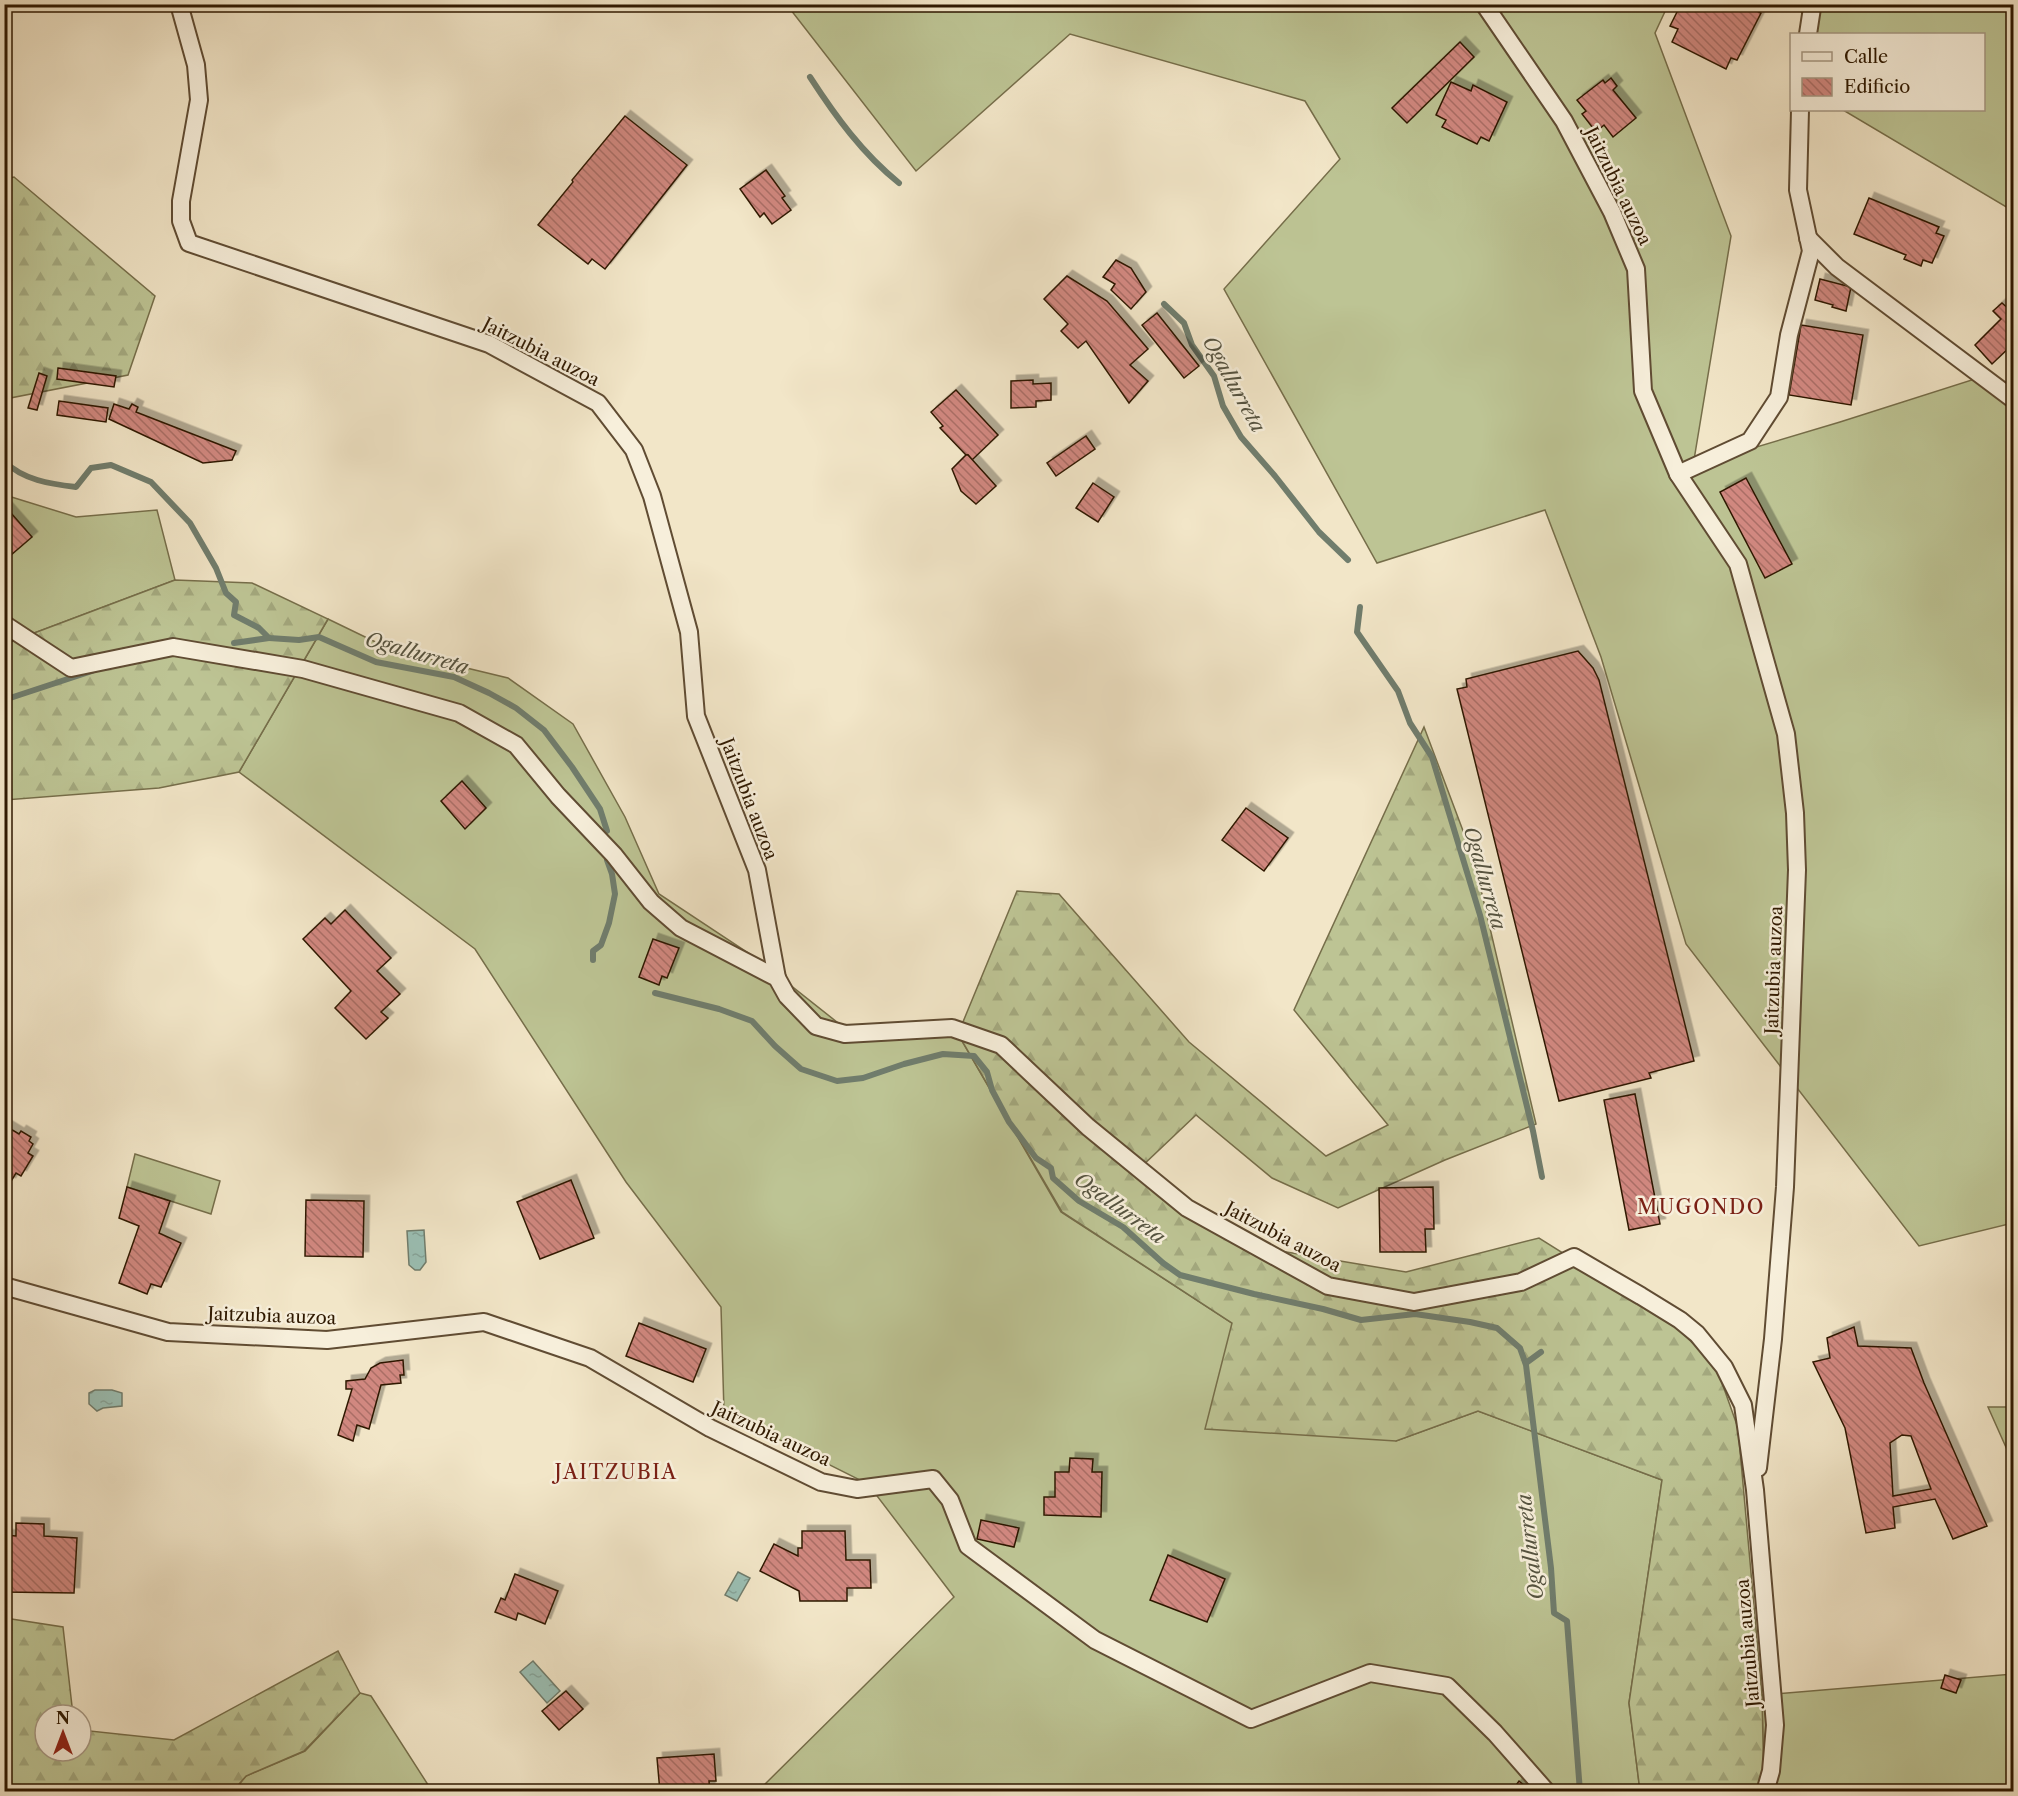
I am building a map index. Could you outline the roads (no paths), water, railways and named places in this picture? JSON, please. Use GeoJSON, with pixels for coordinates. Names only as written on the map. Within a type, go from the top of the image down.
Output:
{"type":"FeatureCollection","features":[{"type":"Feature","properties":{"kind":"street","name":"Jaitzubia auzoa"},"geometry":{"type":"LineString","coordinates":[[179,4],[196,65],[199,100],[181,201],[181,222],[189,243],[489,344],[598,403],[634,450],[652,496],[689,632],[696,716],[757,870],[777,978],[787,996],[816,1026],[845,1034],[952,1028],[1000,1045],[1088,1127],[1187,1208],[1328,1286],[1414,1302],[1521,1282],[1574,1257],[1680,1320],[1712,1350],[1730,1376],[1743,1405],[1755,1490],[1774,1725],[1771,1772],[1765,1791]]}},
{"type":"Feature","properties":{"kind":"street","name":"Jaitzubia auzoa"},"geometry":{"type":"LineString","coordinates":[[1484,4],[1564,121],[1612,212],[1632,259],[1636,269],[1643,391],[1678,474],[1738,564],[1786,734],[1795,813],[1797,870],[1785,1187],[1773,1339],[1755,1490]]}},
{"type":"Feature","properties":{"kind":"street"},"geometry":{"type":"LineString","coordinates":[[1808,33],[1812,8],[1810,4]]}},
{"type":"Feature","properties":{"kind":"street"},"geometry":{"type":"LineString","coordinates":[[1678,474],[1750,441],[1779,397],[1789,335],[1811,251],[1798,190],[1800,111]]}},
{"type":"Feature","properties":{"kind":"street"},"geometry":{"type":"LineString","coordinates":[[1808,238],[1837,267],[2013,400]]}},
{"type":"Feature","properties":{"kind":"street","name":"Jaitzubia auzoa"},"geometry":{"type":"LineString","coordinates":[[4,624],[71,668],[173,648],[303,669],[459,713],[516,745],[558,796],[614,855],[651,902],[681,928],[777,978]]}},
{"type":"Feature","properties":{"kind":"street","name":"Jaitzubia auzoa"},"geometry":{"type":"LineString","coordinates":[[4,1286],[168,1332],[327,1340],[484,1322],[590,1358],[710,1428],[821,1482],[857,1489],[933,1479],[950,1500],[968,1546],[1095,1640],[1251,1719],[1370,1673],[1447,1686],[1495,1733],[1548,1791]]}},
{"type":"Feature","properties":{"kind":"water"},"geometry":{"type":"Polygon","coordinates":[[[424,1230],[426,1262],[420,1270],[415,1270],[409,1265],[407,1231],[424,1230]]]}},
{"type":"Feature","properties":{"kind":"water"},"geometry":{"type":"Polygon","coordinates":[[[95,1390],[112,1390],[122,1393],[122,1406],[97,1411],[89,1404],[89,1393],[95,1390]]]}},
{"type":"Feature","properties":{"kind":"water"},"geometry":{"type":"Polygon","coordinates":[[[738,1572],[750,1578],[737,1601],[725,1595],[738,1572]]]}},
{"type":"Feature","properties":{"kind":"water"},"geometry":{"type":"Polygon","coordinates":[[[533,1661],[560,1691],[547,1703],[520,1672],[533,1661]]]}},
{"type":"Feature","properties":{"kind":"waterway","name":"Ogallurreta"},"geometry":{"type":"LineString","coordinates":[[810,77],[850,134],[899,183]]}},
{"type":"Feature","properties":{"kind":"waterway","name":"Ogallurreta"},"geometry":{"type":"LineString","coordinates":[[1164,304],[1184,323],[1192,345],[1214,376],[1223,406],[1241,437],[1319,532],[1348,560]]}},
{"type":"Feature","properties":{"kind":"waterway","name":"Ogallurreta"},"geometry":{"type":"LineString","coordinates":[[4,461],[28,477],[66,486],[76,487],[91,468],[111,465],[151,482],[190,523],[216,568],[226,593],[236,602],[234,615],[259,628],[269,638],[299,640],[319,637],[376,662],[454,677],[516,708],[544,730],[572,767],[600,809],[607,831]]}},
{"type":"Feature","properties":{"kind":"waterway","name":"Ogallurreta"},"geometry":{"type":"LineString","coordinates":[[1360,607],[1357,632],[1398,691],[1410,723],[1432,757],[1480,915],[1533,1131],[1542,1177]]}},
{"type":"Feature","properties":{"kind":"waterway"},"geometry":{"type":"LineString","coordinates":[[234,643],[269,638]]}},
{"type":"Feature","properties":{"kind":"waterway"},"geometry":{"type":"LineString","coordinates":[[4,700],[92,671]]}},
{"type":"Feature","properties":{"kind":"waterway","name":"Ogallurreta"},"geometry":{"type":"LineString","coordinates":[[593,960],[593,951],[601,945],[609,923],[615,894],[607,860]]}},
{"type":"Feature","properties":{"kind":"waterway","name":"Ogallurreta"},"geometry":{"type":"LineString","coordinates":[[655,993],[719,1009],[752,1021],[801,1069],[837,1081],[863,1078],[943,1054],[974,1056],[987,1072],[992,1090],[1009,1122],[1036,1158],[1051,1168],[1053,1178],[1079,1201],[1123,1227],[1180,1275],[1361,1320],[1415,1314],[1497,1328],[1520,1348],[1526,1365],[1551,1568],[1554,1613],[1567,1621],[1580,1792]]}},
{"type":"Feature","properties":{"kind":"waterway","name":"Ogallurreta"},"geometry":{"type":"LineString","coordinates":[[1526,1363],[1541,1352]]}},
{"type":"Feature","properties":{"kind":"district","name":"MUGONDO"},"geometry":{"type":"Point","coordinates":[1701,1207]}},
{"type":"Feature","properties":{"kind":"district","name":"JAITZUBIA"},"geometry":{"type":"Point","coordinates":[616,1472]}}]}
